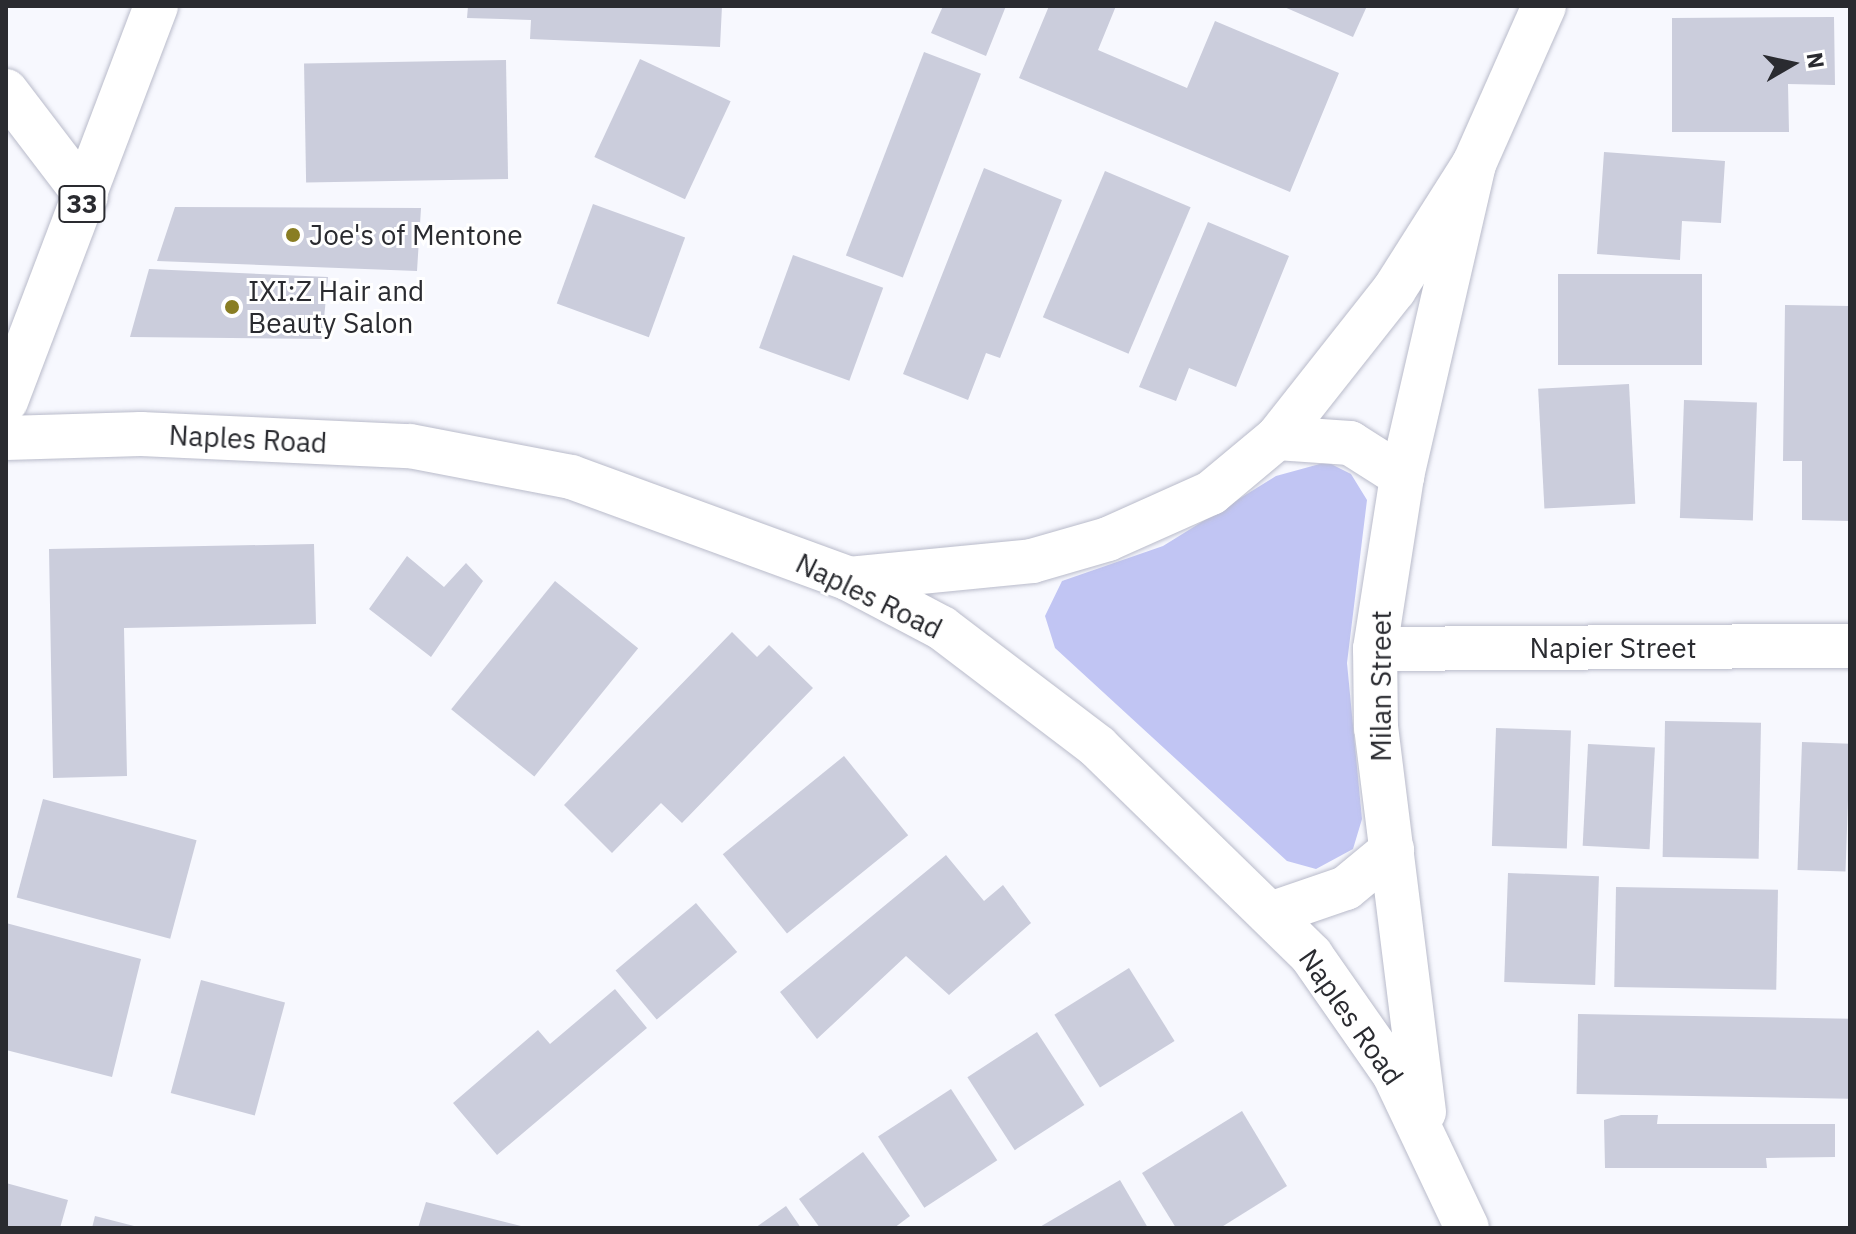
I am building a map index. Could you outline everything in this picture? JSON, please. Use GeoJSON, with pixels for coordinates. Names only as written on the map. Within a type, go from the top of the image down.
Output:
{"type":"FeatureCollection","features":[{"type":"Feature","properties":{"kind":"street","name":"33"},"geometry":{"type":"LineString","coordinates":[[6,401],[156,6]]}},
{"type":"Feature","properties":{"kind":"street","name":"Milan Street"},"geometry":{"type":"LineString","coordinates":[[849,579],[1032,561],[1108,539],[1211,493],[1277,438],[1394,290],[1474,164],[1544,6]]}},
{"type":"Feature","properties":{"kind":"street"},"geometry":{"type":"LineString","coordinates":[[6,91],[86,196]]}},
{"type":"Feature","properties":{"kind":"street","name":"Milan Street"},"geometry":{"type":"LineString","coordinates":[[1426,1132],[1376,728],[1375,649],[1402,476],[1474,164]]}},
{"type":"Feature","properties":{"kind":"street","name":"Naples Road"},"geometry":{"type":"LineString","coordinates":[[6,438],[141,434],[410,446],[571,477],[849,579],[942,628],[1032,692],[1165,807],[1273,913],[1347,1001],[1426,1132],[1467,1228]]}},
{"type":"Feature","properties":{"kind":"street"},"geometry":{"type":"LineString","coordinates":[[1277,438],[1350,443],[1402,476]]}},
{"type":"Feature","properties":{"kind":"street","name":"Napier Street"},"geometry":{"type":"LineString","coordinates":[[1375,649],[1850,646]]}},
{"type":"Feature","properties":{"kind":"street"},"geometry":{"type":"LineString","coordinates":[[1273,913],[1346,888],[1392,850]]}},
{"type":"Feature","properties":{"kind":"shaded area"},"geometry":{"type":"Polygon","coordinates":[[[1327,462],[1351,474],[1367,500],[1347,663],[1362,819],[1353,849],[1316,869],[1287,861],[1055,648],[1045,616],[1062,581],[1163,546],[1276,476],[1327,462]]]}},
{"type":"Feature","properties":{"kind":"building"},"geometry":{"type":"Polygon","coordinates":[[[468,6],[722,6],[720,47],[530,39],[531,20],[467,18],[468,6]]]}},
{"type":"Feature","properties":{"kind":"building"},"geometry":{"type":"Polygon","coordinates":[[[943,6],[1006,6],[986,56],[931,33],[943,6]]]}},
{"type":"Feature","properties":{"kind":"building"},"geometry":{"type":"Polygon","coordinates":[[[1049,6],[1116,6],[1098,50],[1187,88],[1215,21],[1339,73],[1290,192],[1019,78],[1049,6]]]}},
{"type":"Feature","properties":{"kind":"building"},"geometry":{"type":"Polygon","coordinates":[[[1282,6],[1367,6],[1353,37],[1282,6]]]}},
{"type":"Feature","properties":{"kind":"building"},"geometry":{"type":"Polygon","coordinates":[[[1834,17],[1835,85],[1788,84],[1789,132],[1672,132],[1672,18],[1834,17]]]}},
{"type":"Feature","properties":{"kind":"building"},"geometry":{"type":"Polygon","coordinates":[[[924,52],[981,74],[903,277],[846,256],[924,52]]]}},
{"type":"Feature","properties":{"kind":"building"},"geometry":{"type":"Polygon","coordinates":[[[640,59],[731,101],[685,199],[594,157],[640,59]]]}},
{"type":"Feature","properties":{"kind":"building"},"geometry":{"type":"Polygon","coordinates":[[[506,60],[508,179],[306,183],[304,64],[506,60]]]}},
{"type":"Feature","properties":{"kind":"building"},"geometry":{"type":"Polygon","coordinates":[[[1604,152],[1725,161],[1721,223],[1682,221],[1680,260],[1597,254],[1604,152]]]}},
{"type":"Feature","properties":{"kind":"building"},"geometry":{"type":"Polygon","coordinates":[[[984,168],[1062,200],[1000,358],[986,353],[968,400],[903,374],[984,168]]]}},
{"type":"Feature","properties":{"kind":"building"},"geometry":{"type":"Polygon","coordinates":[[[1105,171],[1191,207],[1128,354],[1043,317],[1105,171]]]}},
{"type":"Feature","properties":{"kind":"building"},"geometry":{"type":"Polygon","coordinates":[[[593,204],[685,238],[649,337],[557,304],[593,204]]]}},
{"type":"Feature","properties":{"kind":"building","name":"Joe's of Mentone"},"geometry":{"type":"Polygon","coordinates":[[[175,207],[421,208],[417,271],[157,261],[175,207]]]}},
{"type":"Feature","properties":{"kind":"building"},"geometry":{"type":"Polygon","coordinates":[[[1208,222],[1289,256],[1236,387],[1189,368],[1176,401],[1139,387],[1208,222]]]}},
{"type":"Feature","properties":{"kind":"building"},"geometry":{"type":"Polygon","coordinates":[[[793,255],[883,288],[849,381],[759,348],[793,255]]]}},
{"type":"Feature","properties":{"kind":"building","name":"IXI:Z Hair and Beauty Salon"},"geometry":{"type":"Polygon","coordinates":[[[149,269],[328,277],[322,339],[130,337],[149,269]]]}},
{"type":"Feature","properties":{"kind":"building"},"geometry":{"type":"Polygon","coordinates":[[[1558,274],[1702,274],[1702,365],[1558,365],[1558,274]]]}},
{"type":"Feature","properties":{"kind":"building"},"geometry":{"type":"Polygon","coordinates":[[[1785,305],[1850,306],[1850,521],[1802,520],[1802,461],[1783,461],[1785,305]]]}},
{"type":"Feature","properties":{"kind":"building"},"geometry":{"type":"Polygon","coordinates":[[[1629,384],[1635,504],[1544,509],[1538,389],[1629,384]]]}},
{"type":"Feature","properties":{"kind":"building"},"geometry":{"type":"Polygon","coordinates":[[[1684,400],[1757,403],[1753,520],[1680,518],[1684,400]]]}},
{"type":"Feature","properties":{"kind":"building"},"geometry":{"type":"Polygon","coordinates":[[[314,544],[316,624],[124,628],[127,776],[53,778],[49,549],[314,544]]]}},
{"type":"Feature","properties":{"kind":"building"},"geometry":{"type":"Polygon","coordinates":[[[407,556],[444,587],[466,563],[483,581],[431,657],[369,609],[407,556]]]}},
{"type":"Feature","properties":{"kind":"building"},"geometry":{"type":"Polygon","coordinates":[[[555,581],[638,648],[534,777],[451,709],[555,581]]]}},
{"type":"Feature","properties":{"kind":"building"},"geometry":{"type":"Polygon","coordinates":[[[732,632],[757,657],[769,645],[813,688],[682,823],[661,803],[612,853],[564,805],[732,632]]]}},
{"type":"Feature","properties":{"kind":"building"},"geometry":{"type":"Polygon","coordinates":[[[1665,721],[1761,723],[1759,859],[1663,857],[1665,721]]]}},
{"type":"Feature","properties":{"kind":"building"},"geometry":{"type":"Polygon","coordinates":[[[1496,728],[1571,731],[1567,849],[1492,846],[1496,728]]]}},
{"type":"Feature","properties":{"kind":"building"},"geometry":{"type":"Polygon","coordinates":[[[1802,742],[1850,744],[1846,872],[1798,870],[1802,742]]]}},
{"type":"Feature","properties":{"kind":"building"},"geometry":{"type":"Polygon","coordinates":[[[1588,744],[1655,748],[1650,849],[1583,846],[1588,744]]]}},
{"type":"Feature","properties":{"kind":"building"},"geometry":{"type":"Polygon","coordinates":[[[844,756],[908,835],[787,933],[723,854],[844,756]]]}},
{"type":"Feature","properties":{"kind":"building"},"geometry":{"type":"Polygon","coordinates":[[[43,799],[197,840],[170,939],[17,898],[43,799]]]}},
{"type":"Feature","properties":{"kind":"building"},"geometry":{"type":"Polygon","coordinates":[[[946,855],[984,901],[1003,885],[1031,923],[949,995],[906,956],[817,1039],[780,992],[946,855]]]}},
{"type":"Feature","properties":{"kind":"building"},"geometry":{"type":"Polygon","coordinates":[[[1508,873],[1599,876],[1595,985],[1504,982],[1508,873]]]}},
{"type":"Feature","properties":{"kind":"building"},"geometry":{"type":"Polygon","coordinates":[[[1616,887],[1778,890],[1776,990],[1614,987],[1616,887]]]}},
{"type":"Feature","properties":{"kind":"building"},"geometry":{"type":"Polygon","coordinates":[[[696,903],[737,952],[657,1020],[616,970],[696,903]]]}},
{"type":"Feature","properties":{"kind":"building"},"geometry":{"type":"Polygon","coordinates":[[[6,923],[141,959],[112,1077],[6,1050],[6,923]]]}},
{"type":"Feature","properties":{"kind":"building"},"geometry":{"type":"Polygon","coordinates":[[[1129,968],[1175,1041],[1100,1088],[1054,1015],[1129,968]]]}},
{"type":"Feature","properties":{"kind":"building"},"geometry":{"type":"Polygon","coordinates":[[[201,980],[285,1003],[255,1116],[171,1093],[201,980]]]}},
{"type":"Feature","properties":{"kind":"building"},"geometry":{"type":"Polygon","coordinates":[[[615,989],[647,1028],[497,1155],[453,1103],[538,1030],[550,1044],[615,989]]]}},
{"type":"Feature","properties":{"kind":"building"},"geometry":{"type":"Polygon","coordinates":[[[1578,1014],[1850,1019],[1849,1099],[1577,1094],[1578,1014]]]}},
{"type":"Feature","properties":{"kind":"building"},"geometry":{"type":"Polygon","coordinates":[[[1037,1032],[1084,1105],[1015,1150],[967,1077],[1037,1032]]]}},
{"type":"Feature","properties":{"kind":"building"},"geometry":{"type":"Polygon","coordinates":[[[951,1089],[997,1160],[924,1208],[878,1136],[951,1089]]]}},
{"type":"Feature","properties":{"kind":"building"},"geometry":{"type":"Polygon","coordinates":[[[1242,1111],[1287,1186],[1220,1228],[1176,1228],[1142,1173],[1242,1111]]]}},
{"type":"Feature","properties":{"kind":"building"},"geometry":{"type":"Polygon","coordinates":[[[1621,1115],[1658,1115],[1657,1124],[1835,1124],[1835,1157],[1766,1158],[1767,1168],[1605,1168],[1604,1120],[1621,1115]]]}},
{"type":"Feature","properties":{"kind":"building"},"geometry":{"type":"Polygon","coordinates":[[[863,1152],[910,1216],[894,1228],[820,1228],[799,1199],[863,1152]]]}},
{"type":"Feature","properties":{"kind":"building"},"geometry":{"type":"Polygon","coordinates":[[[1120,1180],[1148,1228],[1038,1228],[1120,1180]]]}},
{"type":"Feature","properties":{"kind":"building"},"geometry":{"type":"Polygon","coordinates":[[[6,1183],[68,1200],[60,1228],[6,1228],[6,1183]]]}},
{"type":"Feature","properties":{"kind":"building"},"geometry":{"type":"Polygon","coordinates":[[[426,1202],[525,1227],[525,1228],[418,1228],[426,1202]]]}},
{"type":"Feature","properties":{"kind":"building"},"geometry":{"type":"Polygon","coordinates":[[[786,1206],[801,1228],[755,1228],[786,1206]]]}},
{"type":"Feature","properties":{"kind":"building"},"geometry":{"type":"Polygon","coordinates":[[[95,1216],[138,1227],[138,1228],[92,1228],[95,1216]]]}},
{"type":"Feature","properties":{"kind":"place","name":"Joe's of Mentone"},"geometry":{"type":"Point","coordinates":[293,235]}},
{"type":"Feature","properties":{"kind":"place","name":"IXI:Z Hair and Beauty Salon"},"geometry":{"type":"Point","coordinates":[232,307]}}]}
